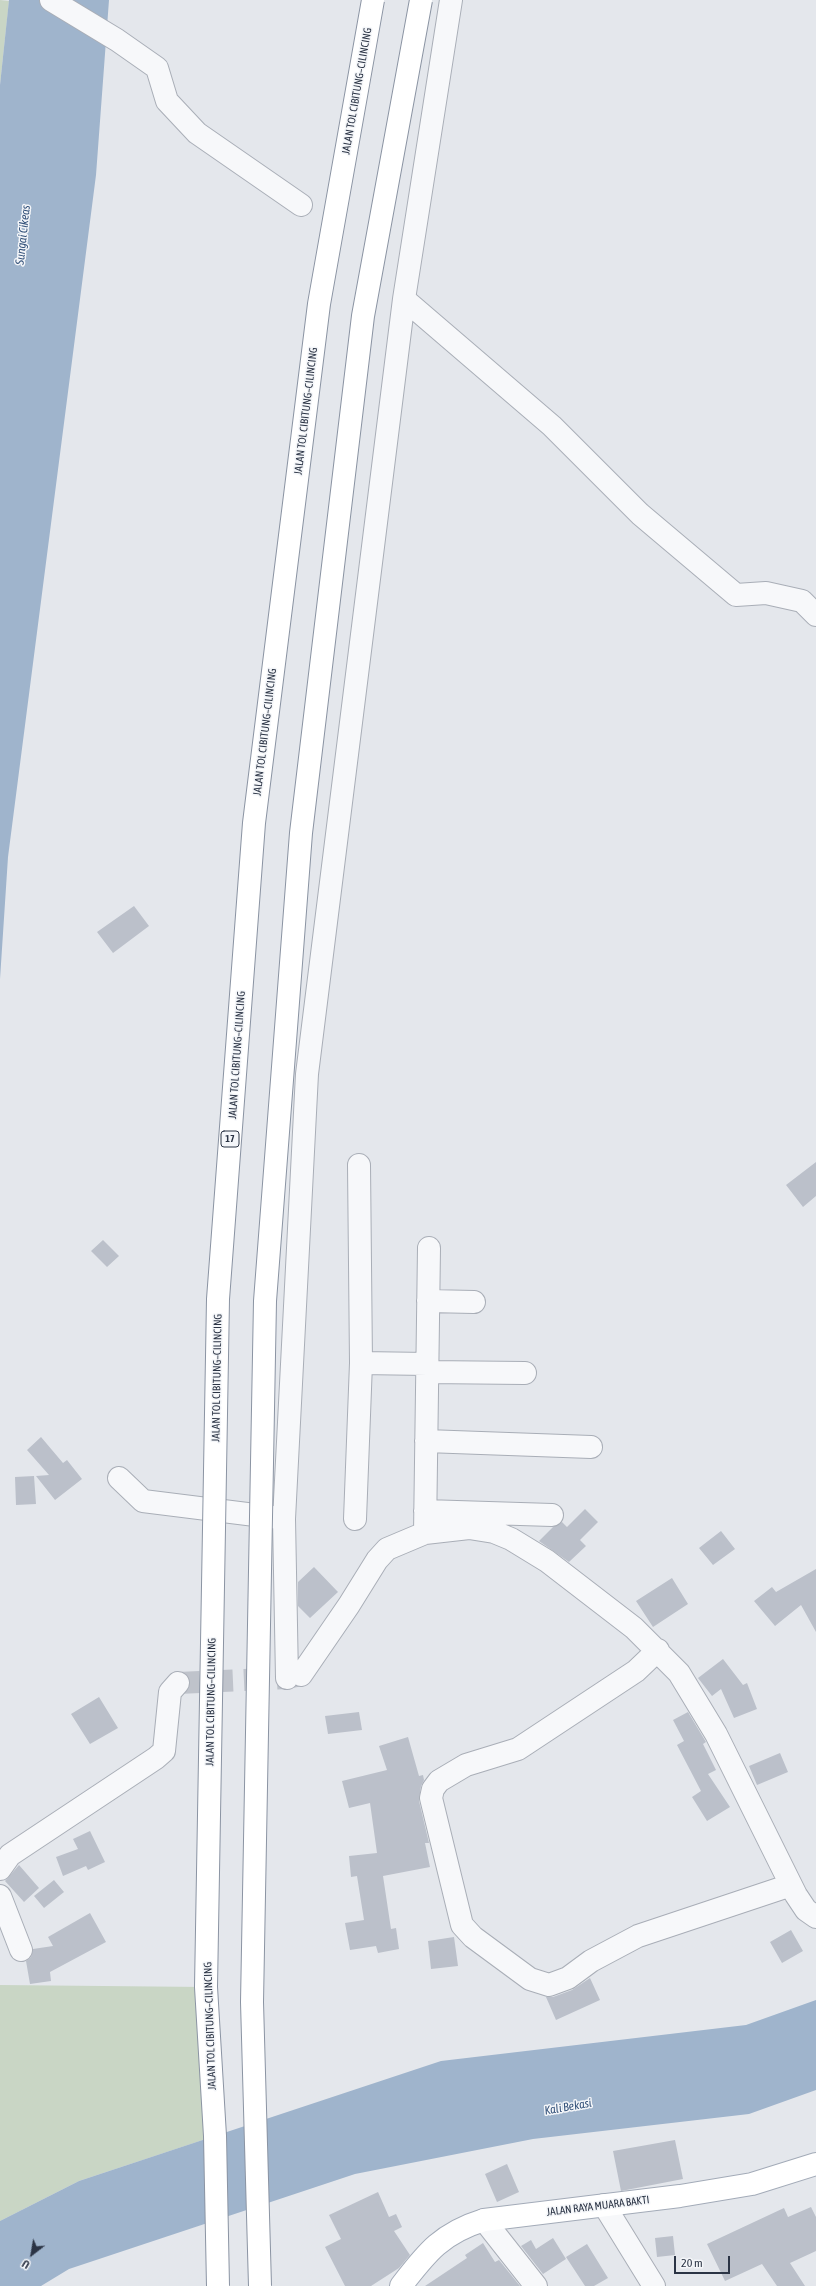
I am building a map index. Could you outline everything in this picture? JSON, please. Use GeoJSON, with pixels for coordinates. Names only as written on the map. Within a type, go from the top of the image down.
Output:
{"type":"FeatureCollection","features":[{"type":"Feature","properties":{"kind":"main road","name":"JALAN TOL CIBITUNG–CILINCING"},"geometry":{"type":"LineString","coordinates":[[218,2286],[215,2136],[206,1987],[218,1299],[254,823],[319,304],[373,0]]}},
{"type":"Feature","properties":{"kind":"main road"},"geometry":{"type":"LineString","coordinates":[[260,2286],[252,2002],[265,1301],[301,834],[355,378],[363,316],[421,0]]}},
{"type":"Feature","properties":{"kind":"main road","name":"JALAN RAYA MUARA BAKTI"},"geometry":{"type":"LineString","coordinates":[[401,2286],[437,2245],[453,2231],[484,2220],[680,2196],[752,2184],[816,2164]]}},
{"type":"Feature","properties":{"kind":"street"},"geometry":{"type":"LineString","coordinates":[[51,0],[117,40],[157,68],[168,101],[196,133],[301,205]]}},
{"type":"Feature","properties":{"kind":"street"},"geometry":{"type":"LineString","coordinates":[[451,0],[404,299],[307,1074],[284,1519],[294,1676],[349,1605],[377,1560],[387,1549],[425,1533],[469,1528],[494,1532],[511,1538],[579,1585],[658,1650],[679,1673],[713,1728],[791,1885],[806,1910],[816,1918]]}},
{"type":"Feature","properties":{"kind":"street"},"geometry":{"type":"LineString","coordinates":[[404,299],[552,426],[640,514],[736,595],[766,593],[802,601],[816,615]]}},
{"type":"Feature","properties":{"kind":"street"},"geometry":{"type":"LineString","coordinates":[[355,1519],[361,1363],[359,1165]]}},
{"type":"Feature","properties":{"kind":"street"},"geometry":{"type":"LineString","coordinates":[[425,1533],[429,1248]]}},
{"type":"Feature","properties":{"kind":"street"},"geometry":{"type":"LineString","coordinates":[[428,1301],[474,1302]]}},
{"type":"Feature","properties":{"kind":"street"},"geometry":{"type":"LineString","coordinates":[[361,1363],[525,1373]]}},
{"type":"Feature","properties":{"kind":"street"},"geometry":{"type":"LineString","coordinates":[[426,1441],[591,1447]]}},
{"type":"Feature","properties":{"kind":"street"},"geometry":{"type":"LineString","coordinates":[[119,1478],[143,1501],[284,1519]]}},
{"type":"Feature","properties":{"kind":"street"},"geometry":{"type":"LineString","coordinates":[[425,1510],[552,1515]]}},
{"type":"Feature","properties":{"kind":"street"},"geometry":{"type":"LineString","coordinates":[[658,1650],[636,1671],[518,1749],[466,1765],[439,1780],[433,1789],[431,1798],[462,1926],[473,1937],[530,1979],[550,1985],[568,1978],[591,1961],[638,1936],[791,1885]]}},
{"type":"Feature","properties":{"kind":"street"},"geometry":{"type":"LineString","coordinates":[[3,1861],[156,1758],[164,1751],[170,1692],[178,1683]]}},
{"type":"Feature","properties":{"kind":"street"},"geometry":{"type":"LineString","coordinates":[[0,1896],[21,1950]]}},
{"type":"Feature","properties":{"kind":"street"},"geometry":{"type":"LineString","coordinates":[[604,2205],[654,2286]]}},
{"type":"Feature","properties":{"kind":"street"},"geometry":{"type":"LineString","coordinates":[[484,2220],[536,2286]]}},
{"type":"Feature","properties":{"kind":"green space"},"geometry":{"type":"Polygon","coordinates":[[[0,0],[9,1],[0,85],[0,0]]]}},
{"type":"Feature","properties":{"kind":"green space"},"geometry":{"type":"Polygon","coordinates":[[[0,1985],[206,1987],[215,2136],[79,2181],[0,2221],[0,1985]]]}},
{"type":"Feature","properties":{"kind":"water","name":"Sungai Cikeas"},"geometry":{"type":"Polygon","coordinates":[[[9,0],[109,0],[96,175],[8,857],[0,979],[0,85],[9,0]]]}},
{"type":"Feature","properties":{"kind":"water","name":"Kali Bekasi"},"geometry":{"type":"Polygon","coordinates":[[[816,2000],[816,2090],[749,2114],[533,2139],[355,2174],[69,2269],[41,2286],[0,2286],[0,2221],[79,2181],[441,2061],[746,2025],[816,2000]]]}},
{"type":"Feature","properties":{"kind":"building"},"geometry":{"type":"Polygon","coordinates":[[[134,906],[149,926],[113,953],[97,932],[134,906]]]}},
{"type":"Feature","properties":{"kind":"building"},"geometry":{"type":"Polygon","coordinates":[[[816,1162],[816,1196],[803,1207],[786,1185],[816,1162]]]}},
{"type":"Feature","properties":{"kind":"building"},"geometry":{"type":"Polygon","coordinates":[[[103,1240],[119,1256],[107,1267],[91,1251],[103,1240]]]}},
{"type":"Feature","properties":{"kind":"building"},"geometry":{"type":"Polygon","coordinates":[[[41,1437],[63,1463],[67,1460],[82,1479],[55,1500],[36,1476],[49,1475],[27,1450],[41,1437]]]}},
{"type":"Feature","properties":{"kind":"building"},"geometry":{"type":"Polygon","coordinates":[[[34,1476],[36,1504],[16,1505],[15,1477],[34,1476]]]}},
{"type":"Feature","properties":{"kind":"building"},"geometry":{"type":"Polygon","coordinates":[[[585,1509],[598,1522],[580,1540],[586,1546],[569,1562],[539,1541],[553,1527],[562,1522],[567,1527],[585,1509]]]}},
{"type":"Feature","properties":{"kind":"building"},"geometry":{"type":"Polygon","coordinates":[[[721,1531],[735,1549],[713,1565],[699,1548],[721,1531]]]}},
{"type":"Feature","properties":{"kind":"building"},"geometry":{"type":"Polygon","coordinates":[[[314,1567],[338,1592],[310,1618],[298,1606],[298,1582],[314,1567]]]}},
{"type":"Feature","properties":{"kind":"building"},"geometry":{"type":"Polygon","coordinates":[[[816,1569],[816,1632],[801,1605],[775,1626],[754,1601],[772,1587],[776,1592],[816,1569]]]}},
{"type":"Feature","properties":{"kind":"building"},"geometry":{"type":"Polygon","coordinates":[[[672,1578],[688,1604],[653,1627],[636,1601],[672,1578]]]}},
{"type":"Feature","properties":{"kind":"building"},"geometry":{"type":"Polygon","coordinates":[[[723,1659],[743,1685],[747,1683],[757,1709],[734,1718],[721,1689],[712,1696],[698,1678],[723,1659]]]}},
{"type":"Feature","properties":{"kind":"building"},"geometry":{"type":"Polygon","coordinates":[[[99,1697],[118,1728],[90,1744],[71,1714],[99,1697]]]}},
{"type":"Feature","properties":{"kind":"building"},"geometry":{"type":"Polygon","coordinates":[[[359,1712],[362,1730],[328,1734],[325,1716],[359,1712]]]}},
{"type":"Feature","properties":{"kind":"building"},"geometry":{"type":"Polygon","coordinates":[[[688,1712],[706,1742],[703,1744],[716,1770],[708,1774],[730,1807],[707,1821],[692,1797],[701,1791],[677,1745],[684,1741],[673,1720],[688,1712]]]}},
{"type":"Feature","properties":{"kind":"building"},"geometry":{"type":"Polygon","coordinates":[[[408,1737],[419,1776],[423,1775],[424,1780],[421,1786],[419,1801],[429,1843],[425,1843],[430,1867],[383,1876],[391,1929],[396,1928],[399,1949],[378,1953],[376,1946],[350,1950],[345,1923],[364,1920],[357,1876],[351,1877],[349,1856],[377,1853],[370,1803],[349,1808],[342,1781],[387,1770],[379,1746],[408,1737]]]}},
{"type":"Feature","properties":{"kind":"building"},"geometry":{"type":"Polygon","coordinates":[[[780,1753],[788,1772],[757,1785],[749,1766],[780,1753]]]}},
{"type":"Feature","properties":{"kind":"building"},"geometry":{"type":"Polygon","coordinates":[[[90,1831],[105,1862],[88,1870],[86,1866],[63,1876],[56,1857],[78,1849],[73,1839],[90,1831]]]}},
{"type":"Feature","properties":{"kind":"building"},"geometry":{"type":"Polygon","coordinates":[[[19,1865],[39,1888],[24,1902],[5,1881],[19,1865]]]}},
{"type":"Feature","properties":{"kind":"building"},"geometry":{"type":"Polygon","coordinates":[[[54,1880],[64,1892],[44,1908],[34,1896],[54,1880]]]}},
{"type":"Feature","properties":{"kind":"building"},"geometry":{"type":"Polygon","coordinates":[[[90,1913],[106,1942],[50,1972],[51,1981],[30,1984],[26,1961],[31,1957],[33,1949],[53,1946],[48,1937],[90,1913]]]}},
{"type":"Feature","properties":{"kind":"building"},"geometry":{"type":"Polygon","coordinates":[[[791,1930],[803,1951],[782,1963],[770,1942],[791,1930]]]}},
{"type":"Feature","properties":{"kind":"building"},"geometry":{"type":"Polygon","coordinates":[[[454,1937],[458,1966],[431,1969],[428,1941],[454,1937]]]}},
{"type":"Feature","properties":{"kind":"building"},"geometry":{"type":"Polygon","coordinates":[[[590,1978],[600,2000],[556,2020],[546,1997],[553,1997],[572,1990],[590,1978]]]}},
{"type":"Feature","properties":{"kind":"building"},"geometry":{"type":"Polygon","coordinates":[[[675,2140],[683,2179],[621,2191],[613,2151],[675,2140]]]}},
{"type":"Feature","properties":{"kind":"building"},"geometry":{"type":"Polygon","coordinates":[[[507,2164],[519,2192],[497,2202],[485,2174],[507,2164]]]}},
{"type":"Feature","properties":{"kind":"building"},"geometry":{"type":"Polygon","coordinates":[[[378,2192],[389,2217],[396,2214],[402,2227],[394,2231],[410,2255],[399,2268],[371,2286],[345,2286],[325,2247],[341,2239],[329,2215],[378,2192]]]}},
{"type":"Feature","properties":{"kind":"building"},"geometry":{"type":"Polygon","coordinates":[[[811,2207],[816,2217],[816,2251],[790,2263],[805,2286],[777,2286],[762,2264],[725,2281],[707,2244],[784,2208],[788,2217],[811,2207]]]}},
{"type":"Feature","properties":{"kind":"building"},"geometry":{"type":"Polygon","coordinates":[[[673,2236],[675,2255],[657,2257],[655,2238],[673,2236]]]}},
{"type":"Feature","properties":{"kind":"building"},"geometry":{"type":"Polygon","coordinates":[[[553,2238],[566,2259],[543,2274],[521,2246],[531,2240],[536,2249],[553,2238]]]}},
{"type":"Feature","properties":{"kind":"building"},"geometry":{"type":"Polygon","coordinates":[[[483,2243],[495,2262],[499,2260],[520,2286],[425,2286],[467,2258],[465,2255],[483,2243]]]}},
{"type":"Feature","properties":{"kind":"building"},"geometry":{"type":"Polygon","coordinates":[[[587,2244],[608,2278],[594,2286],[585,2286],[566,2257],[587,2244]]]}},
{"type":"Feature","properties":{"kind":"tunnel"},"geometry":{"type":"LineString","coordinates":[[178,1683],[287,1678],[301,1675]]}}]}
